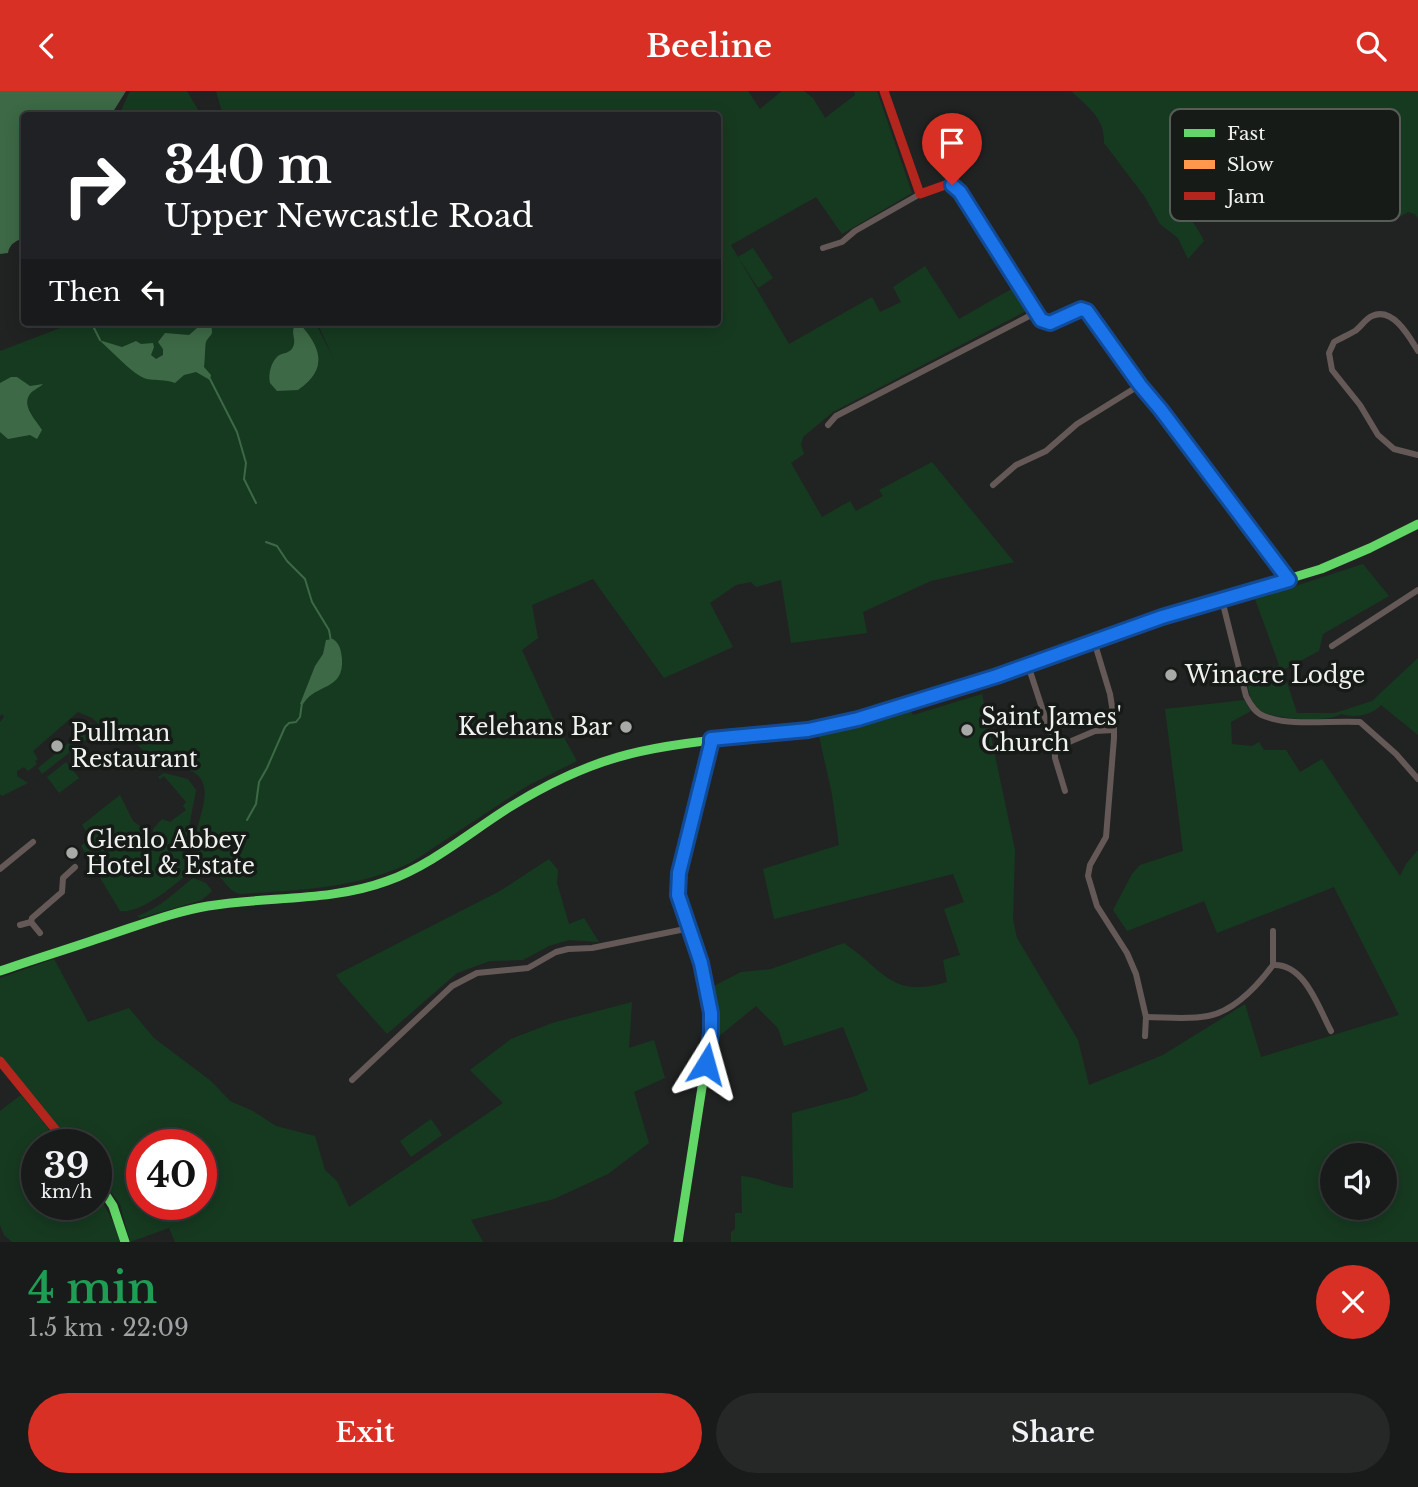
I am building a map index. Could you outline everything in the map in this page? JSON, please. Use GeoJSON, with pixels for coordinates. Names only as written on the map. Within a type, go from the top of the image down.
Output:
{"type":"FeatureCollection","features":[{"type":"Feature","properties":{"kind":"main road"},"geometry":{"type":"LineString","coordinates":[[884,91],[920,194],[948,184],[960,192],[1035,313],[1045,323],[1085,309],[1289,580]]}},
{"type":"Feature","properties":{"kind":"main road"},"geometry":{"type":"LineString","coordinates":[[0,971],[204,907],[340,893],[374,885],[401,876],[427,862],[531,794],[606,759],[647,749],[711,739],[834,725],[942,694],[1162,617],[1289,580],[1340,562],[1418,525]]}},
{"type":"Feature","properties":{"kind":"main road"},"geometry":{"type":"LineString","coordinates":[[678,1242],[695,1120],[711,1033],[711,1013],[690,928],[678,895],[678,882],[711,739]]}},
{"type":"Feature","properties":{"kind":"main road"},"geometry":{"type":"LineString","coordinates":[[0,1061],[55,1129]]}},
{"type":"Feature","properties":{"kind":"main road"},"geometry":{"type":"LineString","coordinates":[[112,1204],[125,1242]]}},
{"type":"Feature","properties":{"kind":"street"},"geometry":{"type":"LineString","coordinates":[[823,248],[842,242],[855,231],[920,194]]}},
{"type":"Feature","properties":{"kind":"street"},"geometry":{"type":"LineString","coordinates":[[828,425],[836,416],[1035,313]]}},
{"type":"Feature","properties":{"kind":"street"},"geometry":{"type":"LineString","coordinates":[[1418,351],[1399,323],[1377,314],[1354,332],[1334,342],[1329,357],[1334,374],[1360,405],[1378,435],[1394,449],[1418,455]]}},
{"type":"Feature","properties":{"kind":"street"},"geometry":{"type":"LineString","coordinates":[[993,485],[1016,465],[1046,451],[1077,425],[1140,385]]}},
{"type":"Feature","properties":{"kind":"street"},"geometry":{"type":"LineString","coordinates":[[1332,646],[1418,590]]}},
{"type":"Feature","properties":{"kind":"street"},"geometry":{"type":"LineString","coordinates":[[1222,600],[1246,696],[1252,708],[1265,717],[1282,720],[1360,722],[1396,754],[1418,779]]}},
{"type":"Feature","properties":{"kind":"street"},"geometry":{"type":"LineString","coordinates":[[1094,641],[1110,694],[1114,730],[1106,837],[1090,865],[1088,876],[1097,906],[1131,961],[1146,1017],[1144,1036]]}},
{"type":"Feature","properties":{"kind":"street"},"geometry":{"type":"LineString","coordinates":[[1027,665],[1055,748],[1055,758],[1065,791]]}},
{"type":"Feature","properties":{"kind":"street"},"geometry":{"type":"LineString","coordinates":[[1055,748],[1095,731],[1114,730]]}},
{"type":"Feature","properties":{"kind":"street"},"geometry":{"type":"LineString","coordinates":[[0,869],[33,842]]}},
{"type":"Feature","properties":{"kind":"street"},"geometry":{"type":"LineString","coordinates":[[20,925],[31,922],[32,918],[61,894],[63,878],[75,867]]}},
{"type":"Feature","properties":{"kind":"street"},"geometry":{"type":"LineString","coordinates":[[31,922],[40,933]]}},
{"type":"Feature","properties":{"kind":"street"},"geometry":{"type":"LineString","coordinates":[[352,1080],[452,986],[469,976],[495,970],[527,968],[568,949],[592,948],[690,928]]}},
{"type":"Feature","properties":{"kind":"street"},"geometry":{"type":"LineString","coordinates":[[1146,1017],[1202,1017],[1218,1013],[1257,984],[1273,965],[1273,931]]}},
{"type":"Feature","properties":{"kind":"street"},"geometry":{"type":"LineString","coordinates":[[1273,965],[1288,969],[1304,981],[1331,1031]]}},
{"type":"Feature","properties":{"kind":"street"},"geometry":{"type":"LineString","coordinates":[[1316,1025],[1325,1021]]}},
{"type":"Feature","properties":{"kind":"shaded area"},"geometry":{"type":"Polygon","coordinates":[[[0,91],[126,91],[113,112],[21,112],[21,239],[12,245],[8,253],[0,254],[0,91]]]}},
{"type":"Feature","properties":{"kind":"shaded area"},"geometry":{"type":"Polygon","coordinates":[[[130,91],[187,91],[199,112],[120,112],[130,91]]]}},
{"type":"Feature","properties":{"kind":"shaded area"},"geometry":{"type":"Polygon","coordinates":[[[216,91],[748,91],[760,109],[782,91],[804,91],[813,98],[825,118],[855,95],[854,91],[877,91],[912,193],[842,234],[816,197],[731,245],[789,344],[872,297],[880,312],[901,302],[893,287],[925,266],[959,319],[1015,287],[1028,310],[833,412],[803,437],[801,445],[804,454],[791,463],[822,517],[850,501],[856,511],[883,496],[879,490],[932,462],[1014,562],[931,581],[863,612],[867,633],[791,643],[781,580],[756,587],[751,582],[736,585],[710,603],[733,647],[664,678],[593,579],[532,605],[538,638],[522,650],[553,718],[577,761],[527,786],[412,862],[349,883],[284,891],[240,894],[233,891],[220,877],[202,866],[196,856],[196,835],[205,791],[199,776],[156,760],[110,718],[106,718],[100,725],[78,712],[33,751],[38,759],[35,761],[37,764],[28,771],[24,767],[17,771],[17,776],[28,783],[2,796],[0,722],[4,717],[2,714],[0,716],[0,351],[66,326],[317,326],[333,358],[319,326],[721,326],[721,112],[222,112],[216,91]]]}},
{"type":"Feature","properties":{"kind":"shaded area"},"geometry":{"type":"Polygon","coordinates":[[[1071,91],[1418,91],[1418,219],[1415,214],[1408,212],[1400,217],[1400,109],[1170,109],[1170,221],[1193,221],[1204,241],[1188,259],[1178,238],[1160,224],[1145,197],[1104,143],[1102,127],[1089,108],[1071,91]]]}},
{"type":"Feature","properties":{"kind":"shaded area"},"geometry":{"type":"Polygon","coordinates":[[[753,248],[773,278],[758,288],[738,257],[753,248]]]}},
{"type":"Feature","properties":{"kind":"shaded area"},"geometry":{"type":"Polygon","coordinates":[[[199,326],[211,326],[212,333],[206,343],[204,367],[211,375],[210,380],[196,372],[184,375],[175,383],[147,379],[129,368],[99,340],[122,347],[136,341],[141,344],[153,343],[151,355],[156,359],[163,355],[163,349],[158,342],[165,333],[189,335],[199,326]]]}},
{"type":"Feature","properties":{"kind":"shaded area"},"geometry":{"type":"Polygon","coordinates":[[[302,326],[307,332],[317,349],[318,366],[308,382],[298,390],[277,391],[270,383],[271,368],[278,356],[292,349],[294,328],[302,326]]]}},
{"type":"Feature","properties":{"kind":"shaded area"},"geometry":{"type":"Polygon","coordinates":[[[17,377],[30,386],[43,384],[31,393],[27,403],[30,413],[42,430],[37,439],[30,435],[8,439],[0,432],[0,383],[17,377]]]}},
{"type":"Feature","properties":{"kind":"shaded area"},"geometry":{"type":"Polygon","coordinates":[[[1363,564],[1389,596],[1323,634],[1319,651],[1283,670],[1297,713],[1335,713],[1372,701],[1418,658],[1418,735],[1381,705],[1362,715],[1341,714],[1325,719],[1300,719],[1265,713],[1255,706],[1250,695],[1246,678],[1279,665],[1255,599],[1363,564]]]}},
{"type":"Feature","properties":{"kind":"shaded area"},"geometry":{"type":"Polygon","coordinates":[[[333,639],[339,645],[342,656],[339,677],[300,704],[315,666],[323,654],[326,640],[333,639]]]}},
{"type":"Feature","properties":{"kind":"shaded area"},"geometry":{"type":"Polygon","coordinates":[[[982,694],[1015,850],[1013,920],[1017,938],[1078,1040],[1089,1085],[1163,1055],[1245,1004],[1261,1057],[1399,1015],[1334,887],[1217,933],[1204,901],[1127,931],[1113,910],[1132,874],[1140,865],[1183,851],[1165,709],[1244,700],[1251,711],[1231,722],[1232,744],[1252,746],[1259,742],[1264,750],[1286,750],[1300,772],[1322,759],[1400,876],[1418,850],[1418,1242],[731,1242],[731,1232],[735,1229],[735,1213],[742,1213],[741,1176],[793,1188],[792,1113],[856,1096],[868,1090],[843,1027],[784,1046],[778,1028],[756,1006],[718,1037],[718,1019],[710,988],[741,972],[771,969],[844,943],[890,979],[913,987],[947,982],[943,960],[960,955],[944,909],[964,902],[953,874],[774,919],[763,869],[839,845],[832,794],[819,736],[911,711],[913,715],[982,694]]]}},
{"type":"Feature","properties":{"kind":"shaded area"},"geometry":{"type":"Polygon","coordinates":[[[81,721],[92,724],[97,731],[42,774],[38,768],[82,732],[84,726],[81,721]]]}},
{"type":"Feature","properties":{"kind":"shaded area"},"geometry":{"type":"Polygon","coordinates":[[[66,762],[79,778],[59,793],[47,777],[66,762]]]}},
{"type":"Feature","properties":{"kind":"shaded area"},"geometry":{"type":"Polygon","coordinates":[[[164,773],[188,779],[196,790],[186,842],[190,871],[167,891],[147,903],[128,911],[120,911],[81,846],[91,838],[82,825],[120,795],[133,821],[153,836],[153,829],[162,819],[170,822],[186,810],[183,806],[186,802],[164,776],[160,779],[158,777],[164,773]]]}},
{"type":"Feature","properties":{"kind":"shaded area"},"geometry":{"type":"Polygon","coordinates":[[[549,859],[558,870],[557,883],[569,924],[584,918],[599,942],[569,940],[549,946],[523,960],[490,961],[457,973],[387,1034],[336,975],[500,891],[549,859]]]}},
{"type":"Feature","properties":{"kind":"shaded area"},"geometry":{"type":"Polygon","coordinates":[[[193,878],[206,883],[212,891],[202,900],[140,918],[137,916],[160,904],[193,878]]]}},
{"type":"Feature","properties":{"kind":"shaded area"},"geometry":{"type":"Polygon","coordinates":[[[54,959],[88,1022],[129,1008],[154,1038],[211,1081],[230,1101],[253,1111],[276,1126],[315,1136],[325,1170],[337,1181],[349,1207],[503,1103],[470,1070],[511,1039],[552,1023],[632,1002],[629,1048],[654,1040],[665,1078],[634,1092],[649,1143],[608,1174],[554,1199],[471,1220],[483,1242],[175,1242],[169,1228],[130,1242],[120,1204],[112,1194],[112,1129],[60,1129],[0,1057],[0,978],[54,959]]]}},
{"type":"Feature","properties":{"kind":"shaded area"},"geometry":{"type":"Polygon","coordinates":[[[21,1095],[49,1129],[21,1129],[21,1220],[112,1220],[120,1242],[12,1242],[4,1235],[0,1225],[0,1111],[21,1095]]]}},
{"type":"Feature","properties":{"kind":"shaded area"},"geometry":{"type":"Polygon","coordinates":[[[431,1119],[442,1135],[411,1157],[400,1141],[431,1119]]]}},
{"type":"Feature","properties":{"kind":"waterway"},"geometry":{"type":"LineString","coordinates":[[93,326],[100,340]]}},
{"type":"Feature","properties":{"kind":"waterway"},"geometry":{"type":"LineString","coordinates":[[210,379],[237,432],[246,463],[244,479],[256,503]]}},
{"type":"Feature","properties":{"kind":"waterway"},"geometry":{"type":"LineString","coordinates":[[266,542],[277,546],[305,579],[312,602],[329,630],[331,641]]}},
{"type":"Feature","properties":{"kind":"waterway"},"geometry":{"type":"LineString","coordinates":[[247,820],[256,804],[259,782],[285,727],[300,717],[302,703]]}},
{"type":"Feature","properties":{"kind":"traffic: fast"},"geometry":{"type":"LineString","coordinates":[[1033,310],[1045,323],[1081,309],[1087,311],[1289,581]]}},
{"type":"Feature","properties":{"kind":"traffic: fast"},"geometry":{"type":"LineString","coordinates":[[1009,672],[1148,621],[1321,569],[1418,524]]}},
{"type":"Feature","properties":{"kind":"traffic: fast"},"geometry":{"type":"LineString","coordinates":[[0,971],[195,909],[365,888],[420,866],[539,790],[592,766],[645,750],[735,738]]}},
{"type":"Feature","properties":{"kind":"traffic: fast"},"geometry":{"type":"LineString","coordinates":[[678,1242],[712,1023],[700,963],[678,895],[678,882],[711,739]]}},
{"type":"Feature","properties":{"kind":"traffic: fast"},"geometry":{"type":"LineString","coordinates":[[112,1204],[125,1242]]}},
{"type":"Feature","properties":{"kind":"traffic: slow"},"geometry":{"type":"LineString","coordinates":[[735,738],[841,722],[941,695],[1009,672]]}},
{"type":"Feature","properties":{"kind":"traffic: jam"},"geometry":{"type":"LineString","coordinates":[[884,91],[920,194],[948,184],[960,192],[1033,310]]}},
{"type":"Feature","properties":{"kind":"traffic: jam"},"geometry":{"type":"LineString","coordinates":[[0,1061],[55,1129]]}},
{"type":"Feature","properties":{"kind":"place","name":"Winacre Lodge"},"geometry":{"type":"Point","coordinates":[1171,675]}},
{"type":"Feature","properties":{"kind":"place","name":"Kelehans Bar"},"geometry":{"type":"Point","coordinates":[626,727]}},
{"type":"Feature","properties":{"kind":"place","name":"Saint James' Church"},"geometry":{"type":"Point","coordinates":[967,730]}},
{"type":"Feature","properties":{"kind":"place","name":"Pullman Restaurant"},"geometry":{"type":"Point","coordinates":[57,746]}},
{"type":"Feature","properties":{"kind":"place","name":"Glenlo Abbey Hotel & Estate"},"geometry":{"type":"Point","coordinates":[72,853]}},
{"type":"Feature","properties":{"kind":"route"},"geometry":{"type":"LineString","coordinates":[[706,1064],[711,1013],[701,963],[678,890],[679,873],[711,739],[808,730],[858,719],[997,676],[1162,617],[1289,580],[1087,311],[1081,309],[1050,323],[1041,320],[960,192],[952,185]]}}]}
